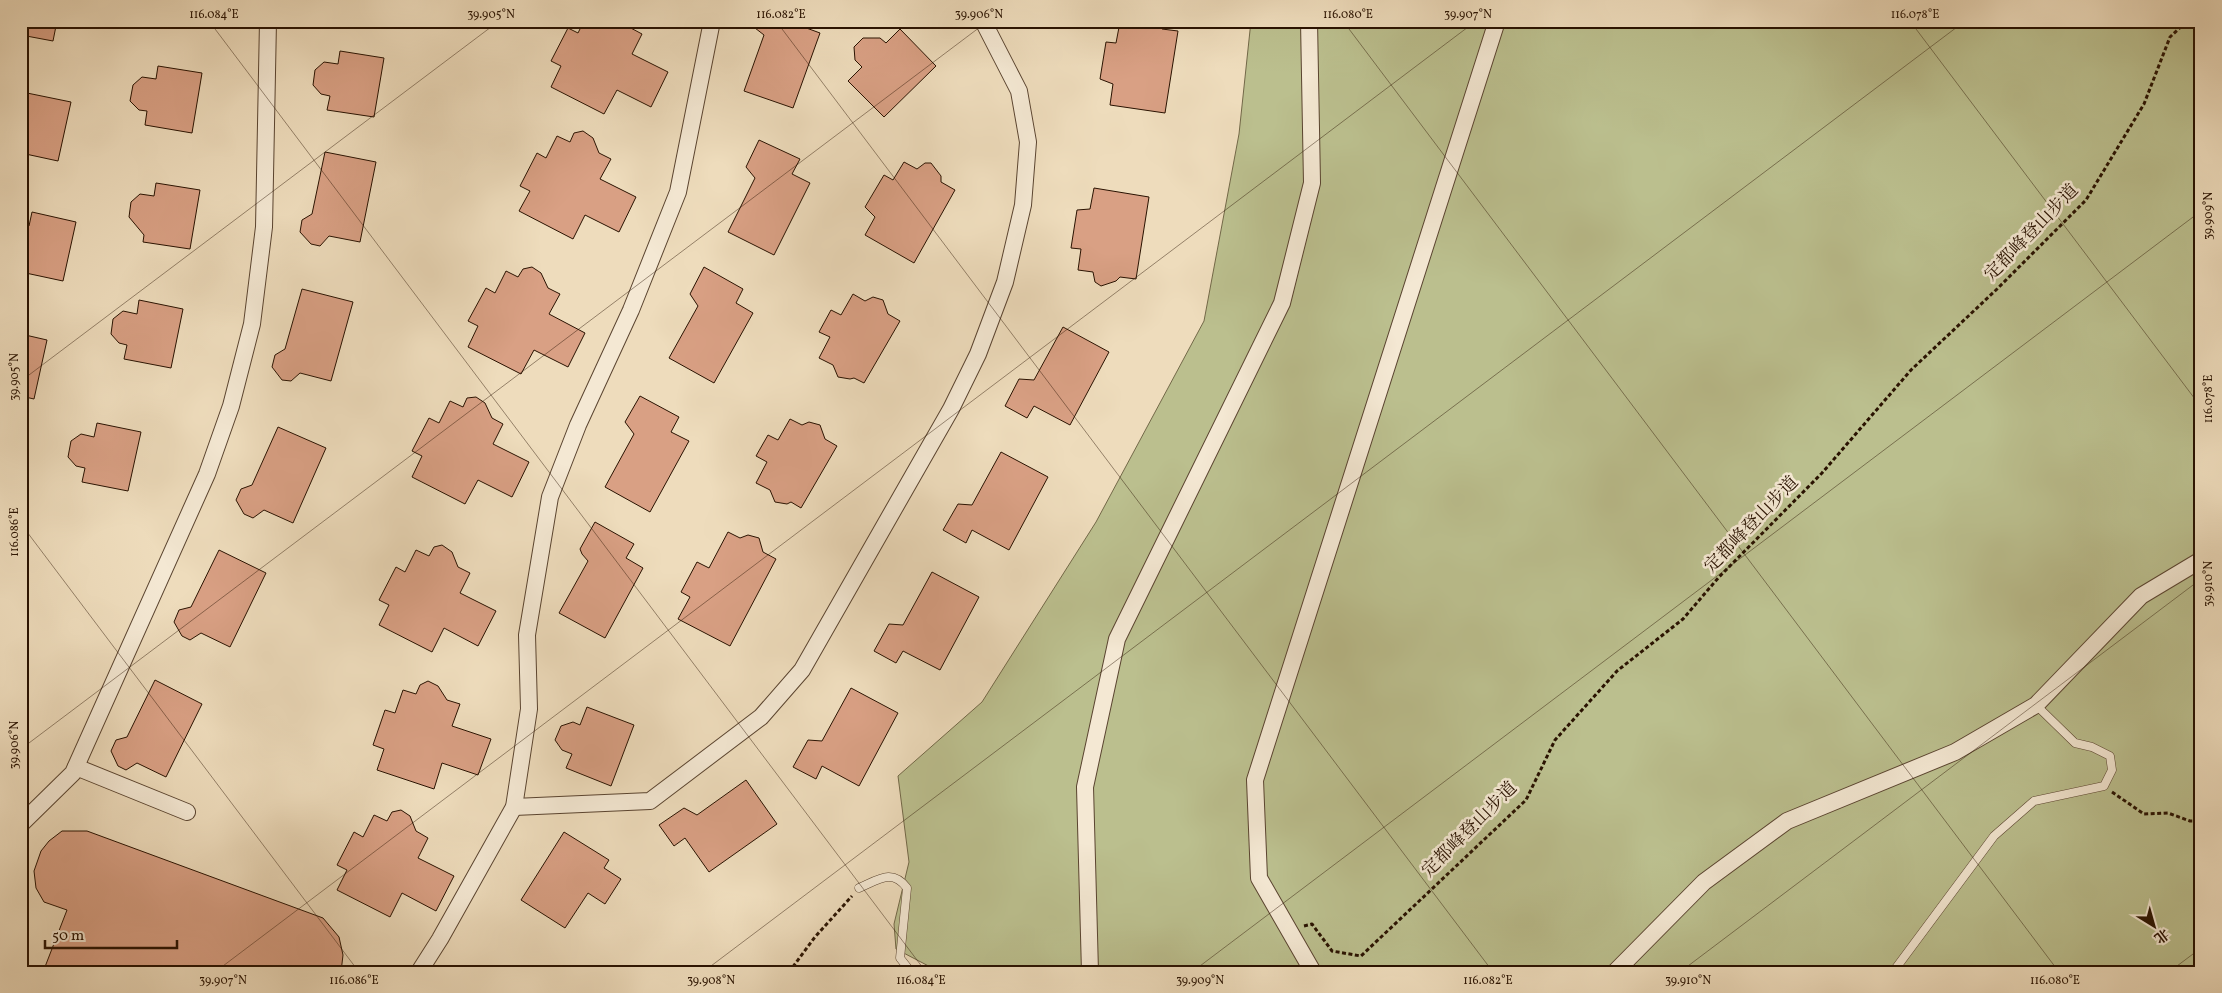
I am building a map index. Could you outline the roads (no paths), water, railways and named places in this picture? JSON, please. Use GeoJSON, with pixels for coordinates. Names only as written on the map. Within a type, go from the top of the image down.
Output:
{"type":"FeatureCollection","features":[{"type":"Feature","properties":{"kind":"street"},"geometry":{"type":"LineString","coordinates":[[21,824],[73,774],[207,474],[231,406],[252,324],[264,227],[268,21]]}},
{"type":"Feature","properties":{"kind":"street"},"geometry":{"type":"LineString","coordinates":[[419,972],[440,939],[514,807],[529,709],[527,635],[550,498],[578,425],[631,310],[678,192],[712,21]]}},
{"type":"Feature","properties":{"kind":"street"},"geometry":{"type":"LineString","coordinates":[[514,807],[650,801],[761,717],[802,670],[951,409],[978,354],[1005,282],[1022,205],[1028,142],[1019,91],[983,21]]}},
{"type":"Feature","properties":{"kind":"street"},"geometry":{"type":"LineString","coordinates":[[1090,972],[1085,787],[1117,639],[1282,303],[1312,183],[1309,21]]}},
{"type":"Feature","properties":{"kind":"street"},"geometry":{"type":"LineString","coordinates":[[1313,972],[1259,878],[1255,780],[1497,21]]}},
{"type":"Feature","properties":{"kind":"street"},"geometry":{"type":"LineString","coordinates":[[1615,972],[1704,882],[1787,821],[1956,752],[2036,705],[2141,596],[2201,560]]}},
{"type":"Feature","properties":{"kind":"street"},"geometry":{"type":"LineString","coordinates":[[76,768],[187,812]]}},
{"type":"Feature","properties":{"kind":"lane"},"geometry":{"type":"LineString","coordinates":[[1893,972],[1994,836],[2028,806],[2034,801],[2104,786],[2112,770],[2110,756],[2092,747],[2075,744],[2036,705]]}},
{"type":"Feature","properties":{"kind":"lane"},"geometry":{"type":"LineString","coordinates":[[859,888],[888,876],[900,879],[907,888],[900,958],[911,972]]}}]}
